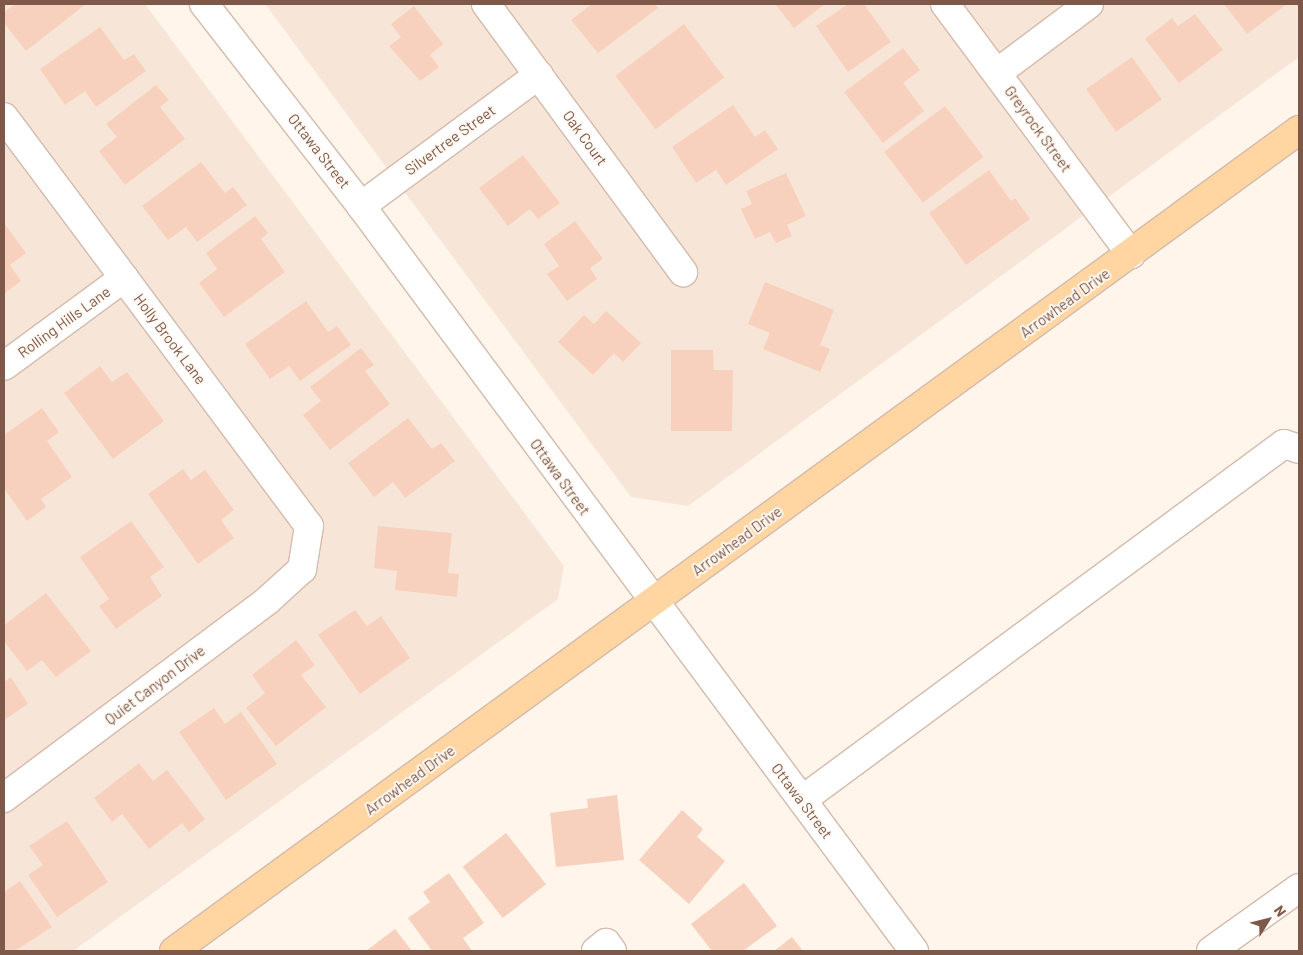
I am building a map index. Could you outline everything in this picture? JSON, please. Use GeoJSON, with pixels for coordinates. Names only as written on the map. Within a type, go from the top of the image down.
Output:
{"type":"FeatureCollection","features":[{"type":"Feature","properties":{"kind":"main road","name":"Arrowhead Drive"},"geometry":{"type":"LineString","coordinates":[[174,951],[1299,130]]}},
{"type":"Feature","properties":{"kind":"street","name":"Ottawa Street"},"geometry":{"type":"LineString","coordinates":[[204,4],[361,206],[653,602],[914,951]]}},
{"type":"Feature","properties":{"kind":"street","name":"Oak Court"},"geometry":{"type":"LineString","coordinates":[[486,4],[683,272]]}},
{"type":"Feature","properties":{"kind":"street","name":"Greyrock Street"},"geometry":{"type":"LineString","coordinates":[[945,4],[1131,254]]}},
{"type":"Feature","properties":{"kind":"street"},"geometry":{"type":"LineString","coordinates":[[997,73],[1089,4]]}},
{"type":"Feature","properties":{"kind":"street","name":"Silvertree Street"},"geometry":{"type":"LineString","coordinates":[[361,206],[539,75]]}},
{"type":"Feature","properties":{"kind":"street","name":"Holly Brook Lane"},"geometry":{"type":"LineString","coordinates":[[4,117],[309,526],[302,569]]}},
{"type":"Feature","properties":{"kind":"street","name":"Rolling Hills Lane"},"geometry":{"type":"LineString","coordinates":[[4,366],[124,278]]}},
{"type":"Feature","properties":{"kind":"street"},"geometry":{"type":"LineString","coordinates":[[802,800],[1284,444],[1299,449]]}},
{"type":"Feature","properties":{"kind":"street","name":"Quiet Canyon Drive"},"geometry":{"type":"LineString","coordinates":[[4,798],[267,601],[302,569]]}},
{"type":"Feature","properties":{"kind":"street"},"geometry":{"type":"LineString","coordinates":[[1211,951],[1299,888]]}},
{"type":"Feature","properties":{"kind":"shaded area"},"geometry":{"type":"Polygon","coordinates":[[[4,4],[145,4],[564,566],[558,599],[73,951],[4,951],[4,4]]]}},
{"type":"Feature","properties":{"kind":"shaded area"},"geometry":{"type":"Polygon","coordinates":[[[265,4],[1299,4],[1299,57],[688,506],[631,497],[265,4]]]}},
{"type":"Feature","properties":{"kind":"building"},"geometry":{"type":"Polygon","coordinates":[[[15,4],[86,4],[26,51],[4,23],[4,12],[15,4]]]}},
{"type":"Feature","properties":{"kind":"building"},"geometry":{"type":"Polygon","coordinates":[[[592,4],[655,4],[658,8],[598,53],[571,20],[592,4]]]}},
{"type":"Feature","properties":{"kind":"building"},"geometry":{"type":"Polygon","coordinates":[[[775,4],[825,4],[794,28],[775,4]]]}},
{"type":"Feature","properties":{"kind":"building"},"geometry":{"type":"Polygon","coordinates":[[[848,4],[864,4],[891,42],[848,72],[816,26],[848,4]]]}},
{"type":"Feature","properties":{"kind":"building"},"geometry":{"type":"Polygon","coordinates":[[[1224,4],[1287,4],[1247,34],[1224,4]]]}},
{"type":"Feature","properties":{"kind":"building"},"geometry":{"type":"Polygon","coordinates":[[[414,6],[443,44],[430,55],[439,67],[420,81],[389,46],[401,37],[391,24],[414,6]]]}},
{"type":"Feature","properties":{"kind":"building"},"geometry":{"type":"Polygon","coordinates":[[[1195,14],[1223,50],[1179,83],[1145,39],[1172,18],[1178,26],[1195,14]]]}},
{"type":"Feature","properties":{"kind":"building"},"geometry":{"type":"Polygon","coordinates":[[[684,24],[724,78],[656,129],[615,76],[684,24]]]}},
{"type":"Feature","properties":{"kind":"building"},"geometry":{"type":"Polygon","coordinates":[[[100,27],[124,60],[134,54],[146,71],[96,107],[85,91],[65,105],[40,69],[100,27]]]}},
{"type":"Feature","properties":{"kind":"building"},"geometry":{"type":"Polygon","coordinates":[[[903,48],[920,70],[903,83],[924,111],[883,143],[844,92],[903,48]]]}},
{"type":"Feature","properties":{"kind":"building"},"geometry":{"type":"Polygon","coordinates":[[[1132,57],[1162,100],[1116,132],[1086,89],[1132,57]]]}},
{"type":"Feature","properties":{"kind":"building"},"geometry":{"type":"Polygon","coordinates":[[[156,85],[169,100],[160,107],[185,139],[125,185],[99,151],[117,137],[106,124],[156,85]]]}},
{"type":"Feature","properties":{"kind":"building"},"geometry":{"type":"Polygon","coordinates":[[[733,105],[755,137],[765,130],[778,149],[726,185],[716,170],[696,183],[672,147],[733,105]]]}},
{"type":"Feature","properties":{"kind":"building"},"geometry":{"type":"Polygon","coordinates":[[[945,106],[984,157],[923,203],[884,152],[945,106]]]}},
{"type":"Feature","properties":{"kind":"building"},"geometry":{"type":"Polygon","coordinates":[[[523,155],[560,203],[538,219],[530,209],[508,226],[479,188],[523,155]]]}},
{"type":"Feature","properties":{"kind":"building"},"geometry":{"type":"Polygon","coordinates":[[[201,162],[225,193],[233,187],[247,205],[197,242],[186,227],[168,240],[142,206],[201,162]]]}},
{"type":"Feature","properties":{"kind":"building"},"geometry":{"type":"Polygon","coordinates":[[[989,170],[1011,201],[1015,198],[1030,219],[966,265],[929,213],[989,170]]]}},
{"type":"Feature","properties":{"kind":"building"},"geometry":{"type":"Polygon","coordinates":[[[786,173],[806,216],[787,225],[792,236],[776,243],[770,232],[755,239],[741,209],[752,204],[746,191],[786,173]]]}},
{"type":"Feature","properties":{"kind":"building"},"geometry":{"type":"Polygon","coordinates":[[[255,216],[268,233],[261,239],[285,272],[224,317],[199,283],[217,269],[206,253],[255,216]]]}},
{"type":"Feature","properties":{"kind":"building"},"geometry":{"type":"Polygon","coordinates":[[[575,221],[603,259],[590,268],[597,279],[567,301],[547,274],[559,266],[544,244],[575,221]]]}},
{"type":"Feature","properties":{"kind":"building"},"geometry":{"type":"Polygon","coordinates":[[[4,223],[26,253],[10,265],[21,281],[4,294],[4,223]]]}},
{"type":"Feature","properties":{"kind":"building"},"geometry":{"type":"Polygon","coordinates":[[[765,282],[834,310],[820,345],[830,349],[820,372],[763,349],[770,333],[748,324],[765,282]]]}},
{"type":"Feature","properties":{"kind":"building"},"geometry":{"type":"Polygon","coordinates":[[[306,301],[328,332],[337,326],[351,345],[300,381],[289,366],[270,379],[245,344],[306,301]]]}},
{"type":"Feature","properties":{"kind":"building"},"geometry":{"type":"Polygon","coordinates":[[[606,311],[641,343],[623,362],[614,353],[593,375],[558,342],[584,315],[594,324],[606,311]]]}},
{"type":"Feature","properties":{"kind":"building"},"geometry":{"type":"Polygon","coordinates":[[[361,348],[374,365],[365,371],[390,404],[330,450],[303,415],[321,401],[310,387],[361,348]]]}},
{"type":"Feature","properties":{"kind":"building"},"geometry":{"type":"Polygon","coordinates":[[[671,350],[713,350],[714,370],[733,370],[732,431],[671,431],[671,350]]]}},
{"type":"Feature","properties":{"kind":"building"},"geometry":{"type":"Polygon","coordinates":[[[100,366],[112,382],[127,372],[164,421],[113,459],[64,393],[100,366]]]}},
{"type":"Feature","properties":{"kind":"building"},"geometry":{"type":"Polygon","coordinates":[[[42,408],[59,432],[47,441],[72,477],[41,499],[46,507],[27,521],[4,488],[4,435],[42,408]]]}},
{"type":"Feature","properties":{"kind":"building"},"geometry":{"type":"Polygon","coordinates":[[[408,418],[432,449],[441,443],[455,461],[405,498],[393,482],[374,497],[348,463],[408,418]]]}},
{"type":"Feature","properties":{"kind":"building"},"geometry":{"type":"Polygon","coordinates":[[[183,469],[191,480],[205,470],[234,510],[221,520],[234,538],[198,564],[148,494],[183,469]]]}},
{"type":"Feature","properties":{"kind":"building"},"geometry":{"type":"Polygon","coordinates":[[[131,521],[164,567],[150,577],[162,596],[116,629],[99,606],[109,599],[80,557],[131,521]]]}},
{"type":"Feature","properties":{"kind":"building"},"geometry":{"type":"Polygon","coordinates":[[[378,526],[452,533],[448,573],[459,574],[457,597],[395,590],[397,571],[374,568],[378,526]]]}},
{"type":"Feature","properties":{"kind":"building"},"geometry":{"type":"Polygon","coordinates":[[[46,593],[91,651],[56,677],[42,660],[27,671],[4,641],[4,625],[46,593]]]}},
{"type":"Feature","properties":{"kind":"building"},"geometry":{"type":"Polygon","coordinates":[[[355,610],[367,626],[381,616],[410,658],[360,694],[318,635],[355,610]]]}},
{"type":"Feature","properties":{"kind":"building"},"geometry":{"type":"Polygon","coordinates":[[[296,640],[315,665],[301,675],[326,707],[276,746],[246,708],[265,693],[252,675],[296,640]]]}},
{"type":"Feature","properties":{"kind":"building"},"geometry":{"type":"Polygon","coordinates":[[[11,677],[28,704],[4,720],[4,682],[11,677]]]}},
{"type":"Feature","properties":{"kind":"building"},"geometry":{"type":"Polygon","coordinates":[[[214,708],[225,724],[241,712],[277,764],[226,800],[179,732],[214,708]]]}},
{"type":"Feature","properties":{"kind":"building"},"geometry":{"type":"Polygon","coordinates":[[[139,763],[153,781],[167,770],[205,819],[189,832],[182,823],[149,849],[122,814],[112,822],[94,798],[139,763]]]}},
{"type":"Feature","properties":{"kind":"building"},"geometry":{"type":"Polygon","coordinates":[[[617,795],[624,860],[556,867],[550,813],[588,808],[587,799],[617,795]]]}},
{"type":"Feature","properties":{"kind":"building"},"geometry":{"type":"Polygon","coordinates":[[[682,810],[703,829],[697,837],[725,861],[689,904],[639,860],[682,810]]]}},
{"type":"Feature","properties":{"kind":"building"},"geometry":{"type":"Polygon","coordinates":[[[67,821],[108,882],[57,917],[28,875],[43,865],[29,846],[67,821]]]}},
{"type":"Feature","properties":{"kind":"building"},"geometry":{"type":"Polygon","coordinates":[[[506,833],[546,884],[503,918],[463,867],[506,833]]]}},
{"type":"Feature","properties":{"kind":"building"},"geometry":{"type":"Polygon","coordinates":[[[449,873],[484,923],[463,938],[472,951],[432,951],[408,918],[430,902],[423,892],[449,873]]]}},
{"type":"Feature","properties":{"kind":"building"},"geometry":{"type":"Polygon","coordinates":[[[20,881],[52,927],[15,951],[4,951],[4,892],[20,881]]]}},
{"type":"Feature","properties":{"kind":"building"},"geometry":{"type":"Polygon","coordinates":[[[744,883],[777,926],[743,951],[712,951],[691,924],[744,883]]]}},
{"type":"Feature","properties":{"kind":"building"},"geometry":{"type":"Polygon","coordinates":[[[395,929],[412,951],[366,951],[395,929]]]}},
{"type":"Feature","properties":{"kind":"building"},"geometry":{"type":"Polygon","coordinates":[[[792,937],[803,951],[774,951],[792,937]]]}}]}
